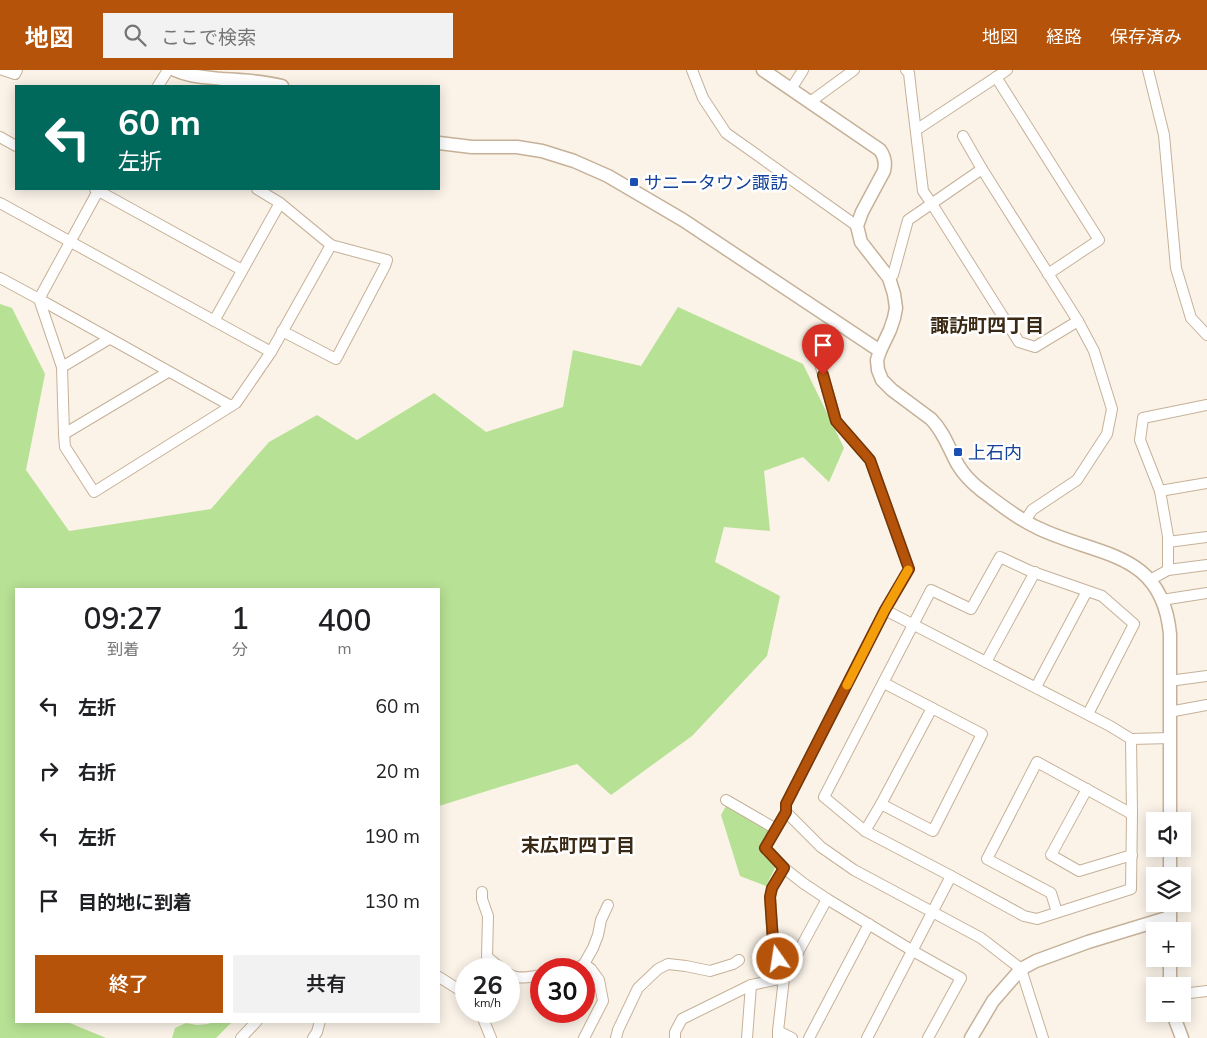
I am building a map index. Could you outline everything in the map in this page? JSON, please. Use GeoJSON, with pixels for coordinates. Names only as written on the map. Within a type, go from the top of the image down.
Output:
{"type":"FeatureCollection","features":[{"type":"Feature","properties":{"kind":"street"},"geometry":{"type":"LineString","coordinates":[[3,70],[15,74],[18,70]]}},
{"type":"Feature","properties":{"kind":"street"},"geometry":{"type":"LineString","coordinates":[[159,85],[168,70]]}},
{"type":"Feature","properties":{"kind":"street"},"geometry":{"type":"LineString","coordinates":[[175,70],[194,76],[264,82],[278,85]]}},
{"type":"Feature","properties":{"kind":"street"},"geometry":{"type":"LineString","coordinates":[[692,70],[703,98],[726,133],[857,226]]}},
{"type":"Feature","properties":{"kind":"street"},"geometry":{"type":"LineString","coordinates":[[763,70],[880,150],[884,156],[884,171],[862,212],[857,226],[861,242],[889,278],[894,294],[896,308],[890,330],[877,360],[882,380],[937,425],[959,466],[970,482],[1037,528],[1127,562],[1150,580],[1162,600],[1169,622],[1170,634],[1170,812]]}},
{"type":"Feature","properties":{"kind":"street"},"geometry":{"type":"LineString","coordinates":[[791,89],[804,70]]}},
{"type":"Feature","properties":{"kind":"street"},"geometry":{"type":"LineString","coordinates":[[810,102],[854,70]]}},
{"type":"Feature","properties":{"kind":"street"},"geometry":{"type":"LineString","coordinates":[[906,70],[909,73],[922,191],[1019,342],[1035,347],[1078,322]]}},
{"type":"Feature","properties":{"kind":"street"},"geometry":{"type":"LineString","coordinates":[[916,130],[1007,70]]}},
{"type":"Feature","properties":{"kind":"street"},"geometry":{"type":"LineString","coordinates":[[1148,70],[1164,135],[1176,268],[1191,318],[1207,336]]}},
{"type":"Feature","properties":{"kind":"street"},"geometry":{"type":"LineString","coordinates":[[996,77],[1099,240],[1048,274]]}},
{"type":"Feature","properties":{"kind":"street"},"geometry":{"type":"LineString","coordinates":[[963,136],[1094,351],[1112,409],[1107,434],[1077,480],[1032,510],[1025,521]]}},
{"type":"Feature","properties":{"kind":"street"},"geometry":{"type":"LineString","coordinates":[[0,137],[15,145]]}},
{"type":"Feature","properties":{"kind":"street"},"geometry":{"type":"LineString","coordinates":[[440,143],[472,147],[517,147],[542,151],[574,161],[608,176],[683,220],[880,351]]}},
{"type":"Feature","properties":{"kind":"street"},"geometry":{"type":"LineString","coordinates":[[889,278],[894,275],[908,220],[982,169]]}},
{"type":"Feature","properties":{"kind":"street"},"geometry":{"type":"LineString","coordinates":[[242,270],[97,190],[39,299],[62,367],[66,447],[94,492],[236,403],[271,352],[331,245]]}},
{"type":"Feature","properties":{"kind":"street"},"geometry":{"type":"LineString","coordinates":[[259,190],[280,202],[331,245],[387,260],[336,359],[282,331]]}},
{"type":"Feature","properties":{"kind":"street"},"geometry":{"type":"LineString","coordinates":[[214,320],[280,202]]}},
{"type":"Feature","properties":{"kind":"street"},"geometry":{"type":"LineString","coordinates":[[0,203],[271,352]]}},
{"type":"Feature","properties":{"kind":"street"},"geometry":{"type":"LineString","coordinates":[[0,278],[232,406]]}},
{"type":"Feature","properties":{"kind":"street"},"geometry":{"type":"LineString","coordinates":[[62,367],[109,339]]}},
{"type":"Feature","properties":{"kind":"street"},"geometry":{"type":"LineString","coordinates":[[819,360],[836,421],[870,460],[909,569],[885,610],[786,804],[786,812],[765,848],[784,868],[827,900],[961,978],[928,1038]]}},
{"type":"Feature","properties":{"kind":"street"},"geometry":{"type":"LineString","coordinates":[[64,434],[168,372]]}},
{"type":"Feature","properties":{"kind":"street"},"geometry":{"type":"LineString","coordinates":[[1168,570],[1168,542],[1160,491],[1140,440],[1142,418],[1207,405]]}},
{"type":"Feature","properties":{"kind":"street"},"geometry":{"type":"LineString","coordinates":[[1160,491],[1207,483]]}},
{"type":"Feature","properties":{"kind":"street"},"geometry":{"type":"LineString","coordinates":[[1168,542],[1207,537]]}},
{"type":"Feature","properties":{"kind":"street"},"geometry":{"type":"LineString","coordinates":[[1088,714],[1134,624],[1102,596],[1035,572],[1000,557],[971,609],[931,590],[824,797],[865,831],[1024,916],[1036,919],[1131,888],[1131,739]]}},
{"type":"Feature","properties":{"kind":"street"},"geometry":{"type":"LineString","coordinates":[[1150,580],[1168,570],[1207,565]]}},
{"type":"Feature","properties":{"kind":"street"},"geometry":{"type":"LineString","coordinates":[[986,662],[1035,572]]}},
{"type":"Feature","properties":{"kind":"street"},"geometry":{"type":"LineString","coordinates":[[1036,688],[1087,591]]}},
{"type":"Feature","properties":{"kind":"street"},"geometry":{"type":"LineString","coordinates":[[1162,600],[1207,593]]}},
{"type":"Feature","properties":{"kind":"street"},"geometry":{"type":"LineString","coordinates":[[885,610],[1088,714],[1131,739],[1170,738]]}},
{"type":"Feature","properties":{"kind":"street"},"geometry":{"type":"LineString","coordinates":[[1169,682],[1207,676]]}},
{"type":"Feature","properties":{"kind":"street"},"geometry":{"type":"LineString","coordinates":[[881,804],[933,831],[982,734],[884,683]]}},
{"type":"Feature","properties":{"kind":"street"},"geometry":{"type":"LineString","coordinates":[[1169,712],[1207,705]]}},
{"type":"Feature","properties":{"kind":"street"},"geometry":{"type":"LineString","coordinates":[[865,831],[932,708]]}},
{"type":"Feature","properties":{"kind":"street"},"geometry":{"type":"LineString","coordinates":[[1057,912],[1051,893],[987,859],[1036,762],[1132,814]]}},
{"type":"Feature","properties":{"kind":"street"},"geometry":{"type":"LineString","coordinates":[[1087,789],[1051,854],[1079,871],[1132,855]]}},
{"type":"Feature","properties":{"kind":"street"},"geometry":{"type":"LineString","coordinates":[[726,800],[776,829]]}},
{"type":"Feature","properties":{"kind":"street"},"geometry":{"type":"LineString","coordinates":[[786,812],[821,847],[854,870],[982,938],[1021,969],[1043,1038]]}},
{"type":"Feature","properties":{"kind":"street"},"geometry":{"type":"LineString","coordinates":[[784,868],[772,888],[770,897],[773,941],[784,978],[778,1034],[792,1038]]}},
{"type":"Feature","properties":{"kind":"street"},"geometry":{"type":"LineString","coordinates":[[867,1038],[951,876]]}},
{"type":"Feature","properties":{"kind":"street"},"geometry":{"type":"LineString","coordinates":[[482,892],[482,899],[488,916],[488,958]]}},
{"type":"Feature","properties":{"kind":"street"},"geometry":{"type":"LineString","coordinates":[[675,1038],[675,1032],[682,1019],[751,985],[784,978],[827,900]]}},
{"type":"Feature","properties":{"kind":"street"},"geometry":{"type":"LineString","coordinates":[[584,958],[598,935],[601,920],[608,906]]}},
{"type":"Feature","properties":{"kind":"street"},"geometry":{"type":"LineString","coordinates":[[1170,912],[1170,922]]}},
{"type":"Feature","properties":{"kind":"street"},"geometry":{"type":"LineString","coordinates":[[971,1038],[993,1001],[1021,969],[1044,958],[1088,942],[1170,917]]}},
{"type":"Feature","properties":{"kind":"street"},"geometry":{"type":"LineString","coordinates":[[809,1038],[869,924]]}},
{"type":"Feature","properties":{"kind":"street"},"geometry":{"type":"LineString","coordinates":[[616,1038],[638,988],[658,969],[668,964],[710,971],[733,964],[739,960]]}},
{"type":"Feature","properties":{"kind":"street"},"geometry":{"type":"LineString","coordinates":[[595,974],[599,980],[602,1001],[595,1015]]}},
{"type":"Feature","properties":{"kind":"street"},"geometry":{"type":"LineString","coordinates":[[440,979],[455,987]]}},
{"type":"Feature","properties":{"kind":"street"},"geometry":{"type":"LineString","coordinates":[[747,1038],[751,985]]}},
{"type":"Feature","properties":{"kind":"street"},"geometry":{"type":"LineString","coordinates":[[1191,993],[1207,991]]}},
{"type":"Feature","properties":{"kind":"street"},"geometry":{"type":"LineString","coordinates":[[1176,1022],[1182,1038]]}},
{"type":"Feature","properties":{"kind":"street"},"geometry":{"type":"LineString","coordinates":[[241,1038],[255,1023]]}},
{"type":"Feature","properties":{"kind":"street"},"geometry":{"type":"LineString","coordinates":[[313,1038],[318,1032],[320,1023]]}},
{"type":"Feature","properties":{"kind":"street"},"geometry":{"type":"LineString","coordinates":[[485,1023],[491,1038]]}},
{"type":"Feature","properties":{"kind":"street"},"geometry":{"type":"LineString","coordinates":[[584,1038],[591,1023]]}},
{"type":"Feature","properties":{"kind":"green space"},"geometry":{"type":"Polygon","coordinates":[[[0,304],[12,308],[45,374],[26,470],[69,531],[211,509],[269,442],[317,415],[357,440],[434,393],[486,432],[563,407],[573,350],[641,366],[678,307],[803,364],[844,448],[829,482],[803,457],[764,471],[770,531],[724,527],[715,562],[780,596],[767,656],[692,736],[611,795],[577,764],[440,806],[440,588],[15,588],[15,1023],[70,1023],[106,1038],[0,1038],[0,304]]]}},
{"type":"Feature","properties":{"kind":"green space"},"geometry":{"type":"Polygon","coordinates":[[[726,806],[769,830],[761,848],[776,866],[766,886],[740,876],[721,815],[726,806]]]}},
{"type":"Feature","properties":{"kind":"green space"},"geometry":{"type":"Polygon","coordinates":[[[186,1023],[231,1023],[216,1038],[172,1038],[175,1028],[186,1023]]]}},
{"type":"Feature","properties":{"kind":"slow traffic"},"geometry":{"type":"LineString","coordinates":[[847,685],[885,610],[908,570]]}},
{"type":"Feature","properties":{"kind":"place","name":"サニータウン諏訪"},"geometry":{"type":"Point","coordinates":[634,182]}},
{"type":"Feature","properties":{"kind":"place","name":"上石内"},"geometry":{"type":"Point","coordinates":[958,452]}},
{"type":"Feature","properties":{"kind":"district","name":"諏訪町四丁目"},"geometry":{"type":"Point","coordinates":[987,325]}},
{"type":"Feature","properties":{"kind":"district","name":"末広町四丁目"},"geometry":{"type":"Point","coordinates":[578,845]}},
{"type":"Feature","properties":{"kind":"route"},"geometry":{"type":"LineString","coordinates":[[778,959],[773,941],[770,897],[772,888],[784,868],[765,848],[786,812],[786,804],[885,610],[909,569],[870,460],[836,421],[823,375]]}}]}
